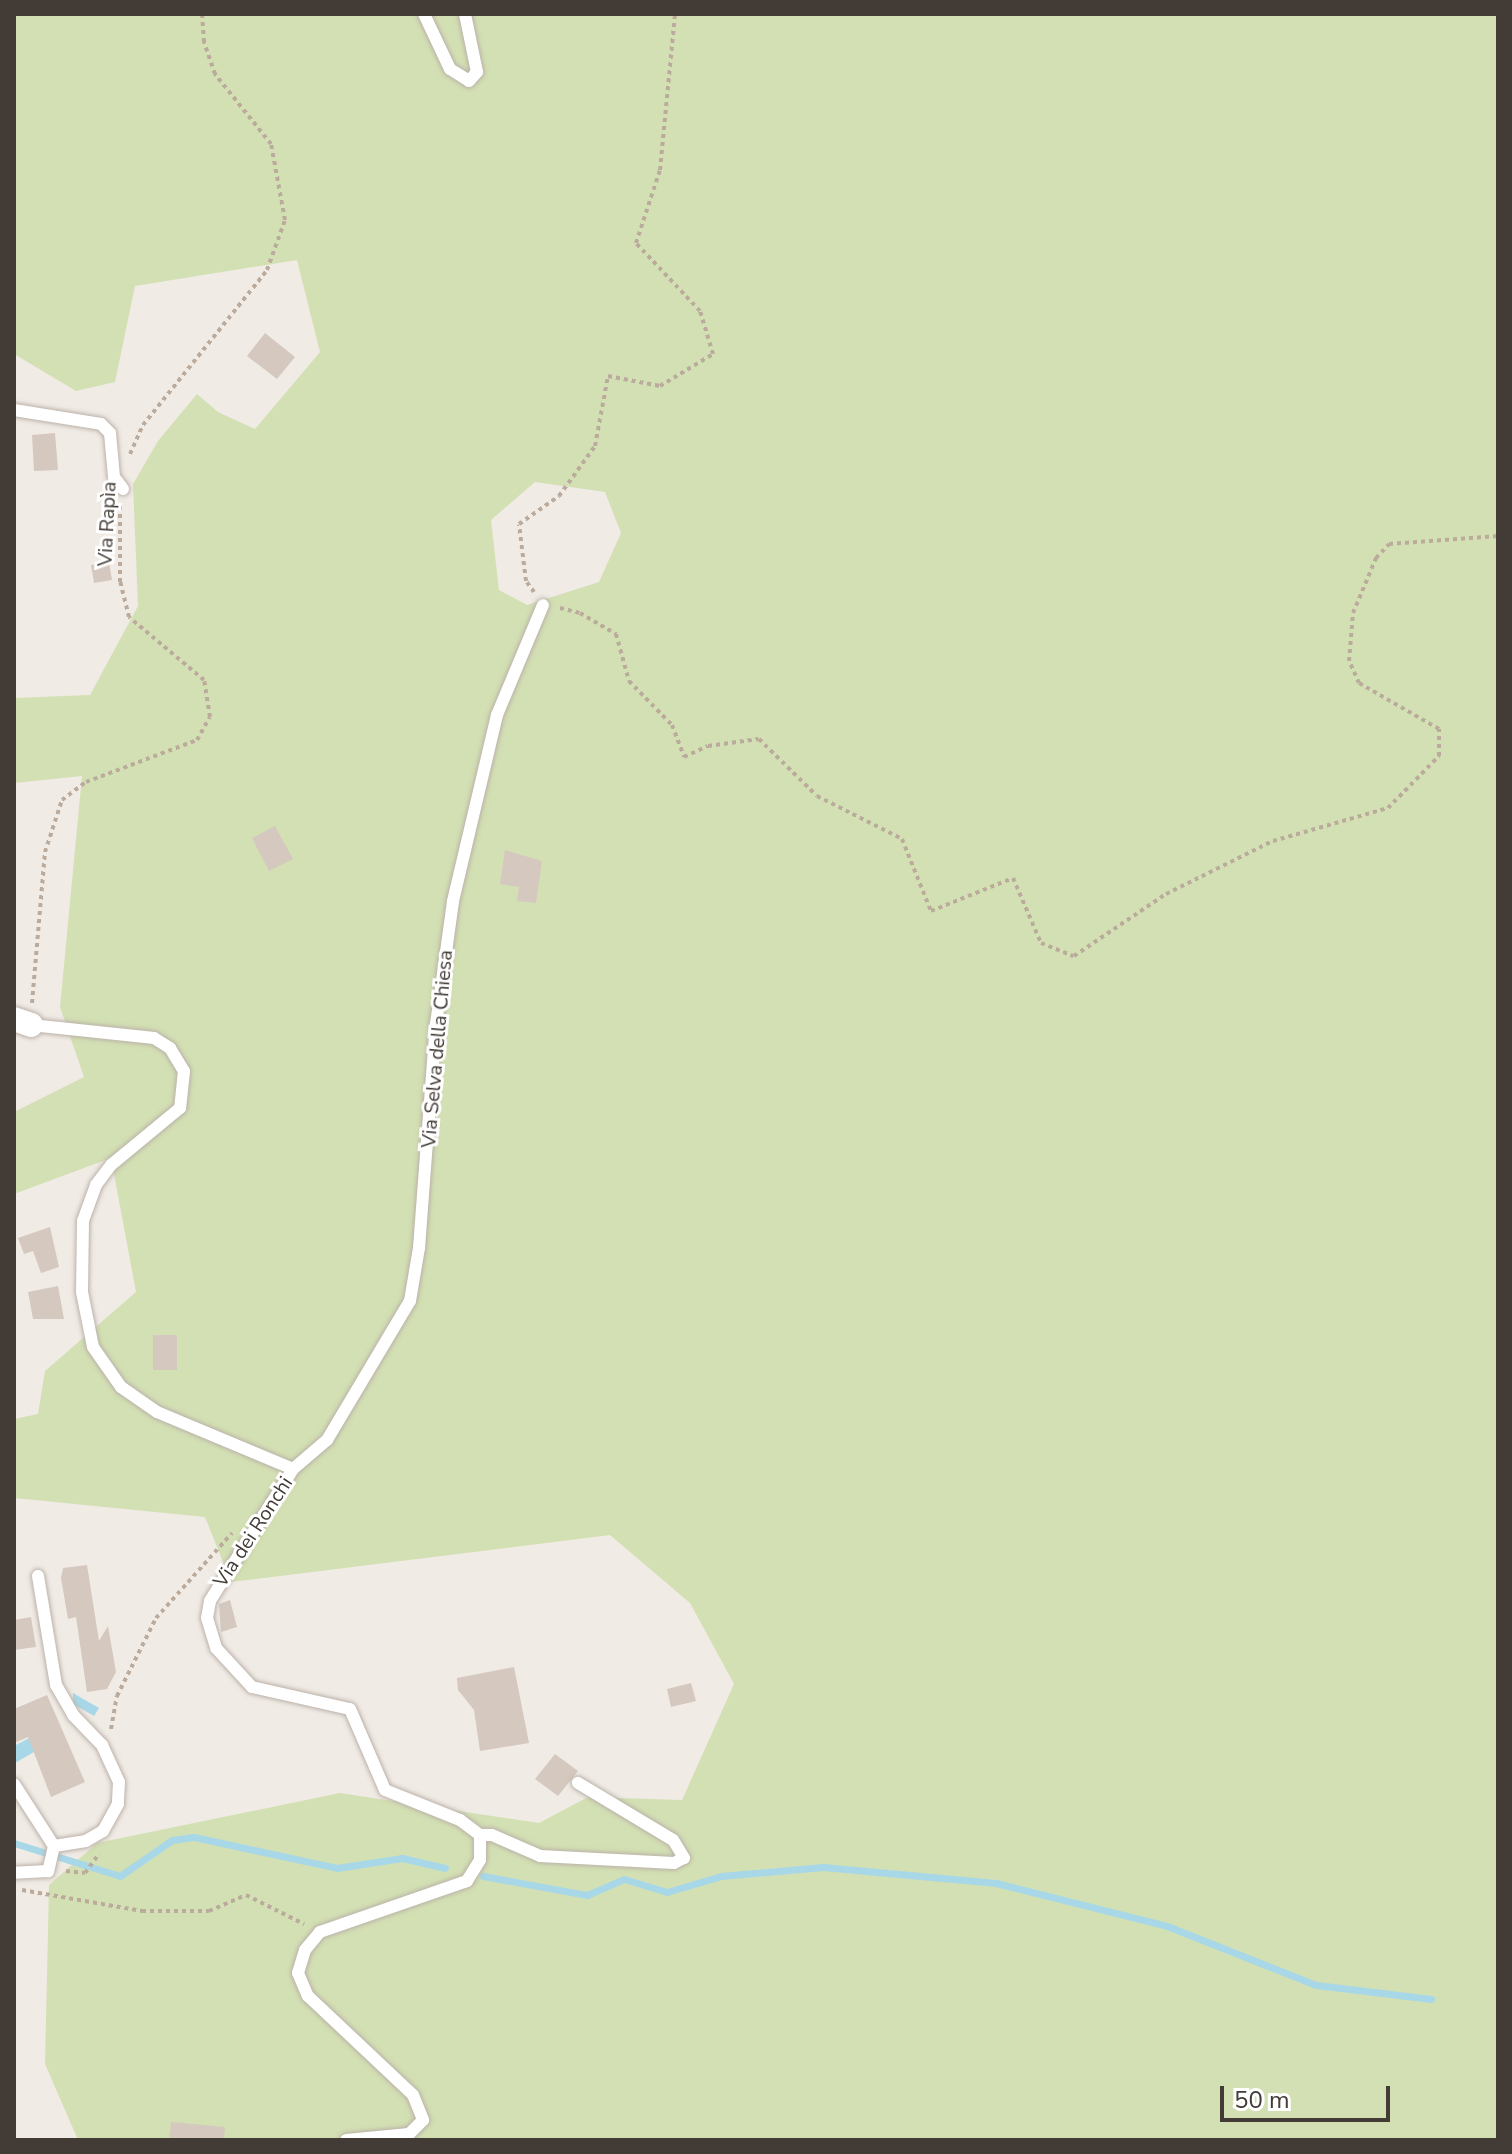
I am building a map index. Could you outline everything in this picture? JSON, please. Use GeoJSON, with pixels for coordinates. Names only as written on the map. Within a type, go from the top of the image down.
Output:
{"type":"FeatureCollection","features":[{"type":"Feature","properties":{"kind":"lane"},"geometry":{"type":"LineString","coordinates":[[424,14],[450,69],[469,81],[477,72],[465,14]]}},
{"type":"Feature","properties":{"kind":"lane"},"geometry":{"type":"LineString","coordinates":[[14,410],[101,424],[110,433],[114,477],[123,489]]}},
{"type":"Feature","properties":{"kind":"lane","name":"Via Selva della Chiesa"},"geometry":{"type":"LineString","coordinates":[[293,1469],[327,1440],[410,1301],[419,1248],[436,1024],[453,901],[497,715],[543,605]]}},
{"type":"Feature","properties":{"kind":"lane","name":"Via dei Ronchi"},"geometry":{"type":"LineString","coordinates":[[22,1022],[154,1038],[170,1048],[184,1071],[180,1108],[102,1175],[83,1221],[85,1319],[104,1367],[157,1412],[293,1469],[210,1601],[207,1618],[216,1648],[252,1687],[350,1709],[385,1790],[460,1820],[480,1835]]}},
{"type":"Feature","properties":{"kind":"lane"},"geometry":{"type":"LineString","coordinates":[[38,1576],[56,1685],[73,1715],[102,1745],[119,1782],[118,1804],[103,1831],[86,1841],[54,1846]]}},
{"type":"Feature","properties":{"kind":"lane"},"geometry":{"type":"LineString","coordinates":[[346,2140],[409,2134],[423,2120],[413,2095],[308,1996],[298,1973],[305,1950],[320,1932],[467,1881],[480,1860],[480,1835],[492,1835],[540,1856],[674,1863],[684,1858],[673,1840],[578,1783]]}},
{"type":"Feature","properties":{"kind":"lane"},"geometry":{"type":"LineString","coordinates":[[14,1784],[54,1846],[53,1861],[45,1872],[14,1873]]}},
{"type":"Feature","properties":{"kind":"path","name":"Via Rapìa"},"geometry":{"type":"LineString","coordinates":[[22,1022],[45,852],[62,800],[86,782],[197,740],[210,717],[204,680],[135,624],[126,610],[118,559],[123,489],[143,425],[267,270],[285,220],[271,144],[215,74],[204,42],[202,14]]}},
{"type":"Feature","properties":{"kind":"path"},"geometry":{"type":"LineString","coordinates":[[675,14],[660,170],[636,243],[700,311],[713,354],[660,386],[608,376],[595,446],[559,496],[519,524],[526,581],[543,605],[580,613],[616,634],[629,681],[672,725],[684,757],[708,746],[759,739],[817,796],[902,839],[931,911],[1013,878],[1041,943],[1074,956],[1166,894],[1273,841],[1388,808],[1439,756],[1439,729],[1359,683],[1349,661],[1353,613],[1376,558],[1389,544],[1498,536]]}},
{"type":"Feature","properties":{"kind":"path"},"geometry":{"type":"LineString","coordinates":[[112,1734],[117,1696],[156,1618],[238,1529]]}},
{"type":"Feature","properties":{"kind":"path"},"geometry":{"type":"LineString","coordinates":[[85,1873],[109,1843]]}},
{"type":"Feature","properties":{"kind":"path"},"geometry":{"type":"LineString","coordinates":[[14,1885],[27,1895],[142,1911],[209,1911],[246,1895],[320,1932]]}},
{"type":"Feature","properties":{"kind":"green space"},"geometry":{"type":"Polygon","coordinates":[[[14,14],[1498,14],[1498,2140],[78,2140],[45,2064],[49,1885],[97,1843],[340,1793],[539,1823],[588,1797],[682,1800],[734,1684],[690,1603],[610,1535],[231,1582],[205,1517],[14,1498],[14,1419],[38,1414],[45,1371],[136,1292],[111,1158],[14,1194],[14,1112],[84,1077],[60,1007],[82,776],[14,783],[14,698],[90,695],[138,606],[133,484],[158,441],[197,394],[218,412],[255,429],[320,352],[297,260],[135,286],[115,382],[76,391],[14,354],[14,14]],[[535,482],[491,520],[499,590],[527,605],[599,582],[621,533],[605,492],[535,482]]]}},
{"type":"Feature","properties":{"kind":"water"},"geometry":{"type":"Polygon","coordinates":[[[73,1693],[99,1708],[94,1716],[73,1704],[73,1693]]]}},
{"type":"Feature","properties":{"kind":"water"},"geometry":{"type":"Polygon","coordinates":[[[39,1733],[46,1745],[15,1763],[14,1746],[39,1733]]]}},
{"type":"Feature","properties":{"kind":"building"},"geometry":{"type":"Polygon","coordinates":[[[265,333],[295,357],[277,379],[247,356],[265,333]]]}},
{"type":"Feature","properties":{"kind":"building"},"geometry":{"type":"Polygon","coordinates":[[[55,433],[58,470],[34,471],[32,435],[55,433]]]}},
{"type":"Feature","properties":{"kind":"building"},"geometry":{"type":"Polygon","coordinates":[[[109,562],[112,580],[94,583],[91,565],[109,562]]]}},
{"type":"Feature","properties":{"kind":"building"},"geometry":{"type":"Polygon","coordinates":[[[275,826],[293,859],[269,871],[252,838],[275,826]]]}},
{"type":"Feature","properties":{"kind":"building"},"geometry":{"type":"Polygon","coordinates":[[[505,850],[542,861],[536,903],[517,901],[519,887],[500,884],[505,850]]]}},
{"type":"Feature","properties":{"kind":"building"},"geometry":{"type":"Polygon","coordinates":[[[50,1227],[59,1267],[41,1273],[33,1251],[24,1254],[18,1238],[50,1227]]]}},
{"type":"Feature","properties":{"kind":"building"},"geometry":{"type":"Polygon","coordinates":[[[58,1286],[64,1319],[33,1319],[28,1292],[58,1286]]]}},
{"type":"Feature","properties":{"kind":"building"},"geometry":{"type":"Polygon","coordinates":[[[153,1335],[177,1335],[177,1370],[153,1370],[153,1335]]]}},
{"type":"Feature","properties":{"kind":"building"},"geometry":{"type":"Polygon","coordinates":[[[87,1565],[99,1641],[108,1626],[116,1672],[107,1689],[87,1692],[76,1617],[68,1619],[61,1578],[63,1568],[87,1565]]]}},
{"type":"Feature","properties":{"kind":"building"},"geometry":{"type":"Polygon","coordinates":[[[230,1600],[237,1627],[221,1632],[219,1604],[230,1600]]]}},
{"type":"Feature","properties":{"kind":"building"},"geometry":{"type":"Polygon","coordinates":[[[31,1617],[36,1647],[14,1650],[14,1620],[31,1617]]]}},
{"type":"Feature","properties":{"kind":"building"},"geometry":{"type":"Polygon","coordinates":[[[514,1667],[529,1743],[480,1751],[474,1710],[458,1690],[457,1678],[514,1667]]]}},
{"type":"Feature","properties":{"kind":"building"},"geometry":{"type":"Polygon","coordinates":[[[691,1683],[696,1701],[671,1707],[667,1689],[691,1683]]]}},
{"type":"Feature","properties":{"kind":"building"},"geometry":{"type":"Polygon","coordinates":[[[47,1695],[85,1782],[51,1797],[28,1737],[14,1743],[14,1709],[47,1695]]]}},
{"type":"Feature","properties":{"kind":"building"},"geometry":{"type":"Polygon","coordinates":[[[555,1754],[578,1771],[558,1796],[535,1779],[555,1754]]]}},
{"type":"Feature","properties":{"kind":"building"},"geometry":{"type":"Polygon","coordinates":[[[171,2122],[225,2127],[224,2140],[169,2140],[171,2122]]]}},
{"type":"Feature","properties":{"kind":"waterway"},"geometry":{"type":"LineString","coordinates":[[14,1843],[120,1876],[172,1840],[194,1837],[337,1868],[402,1858],[445,1868]]}},
{"type":"Feature","properties":{"kind":"waterway"},"geometry":{"type":"LineString","coordinates":[[483,1876],[587,1895],[624,1879],[667,1892],[721,1876],[823,1867],[996,1883],[1167,1926],[1316,1985],[1431,1999]]}}]}
